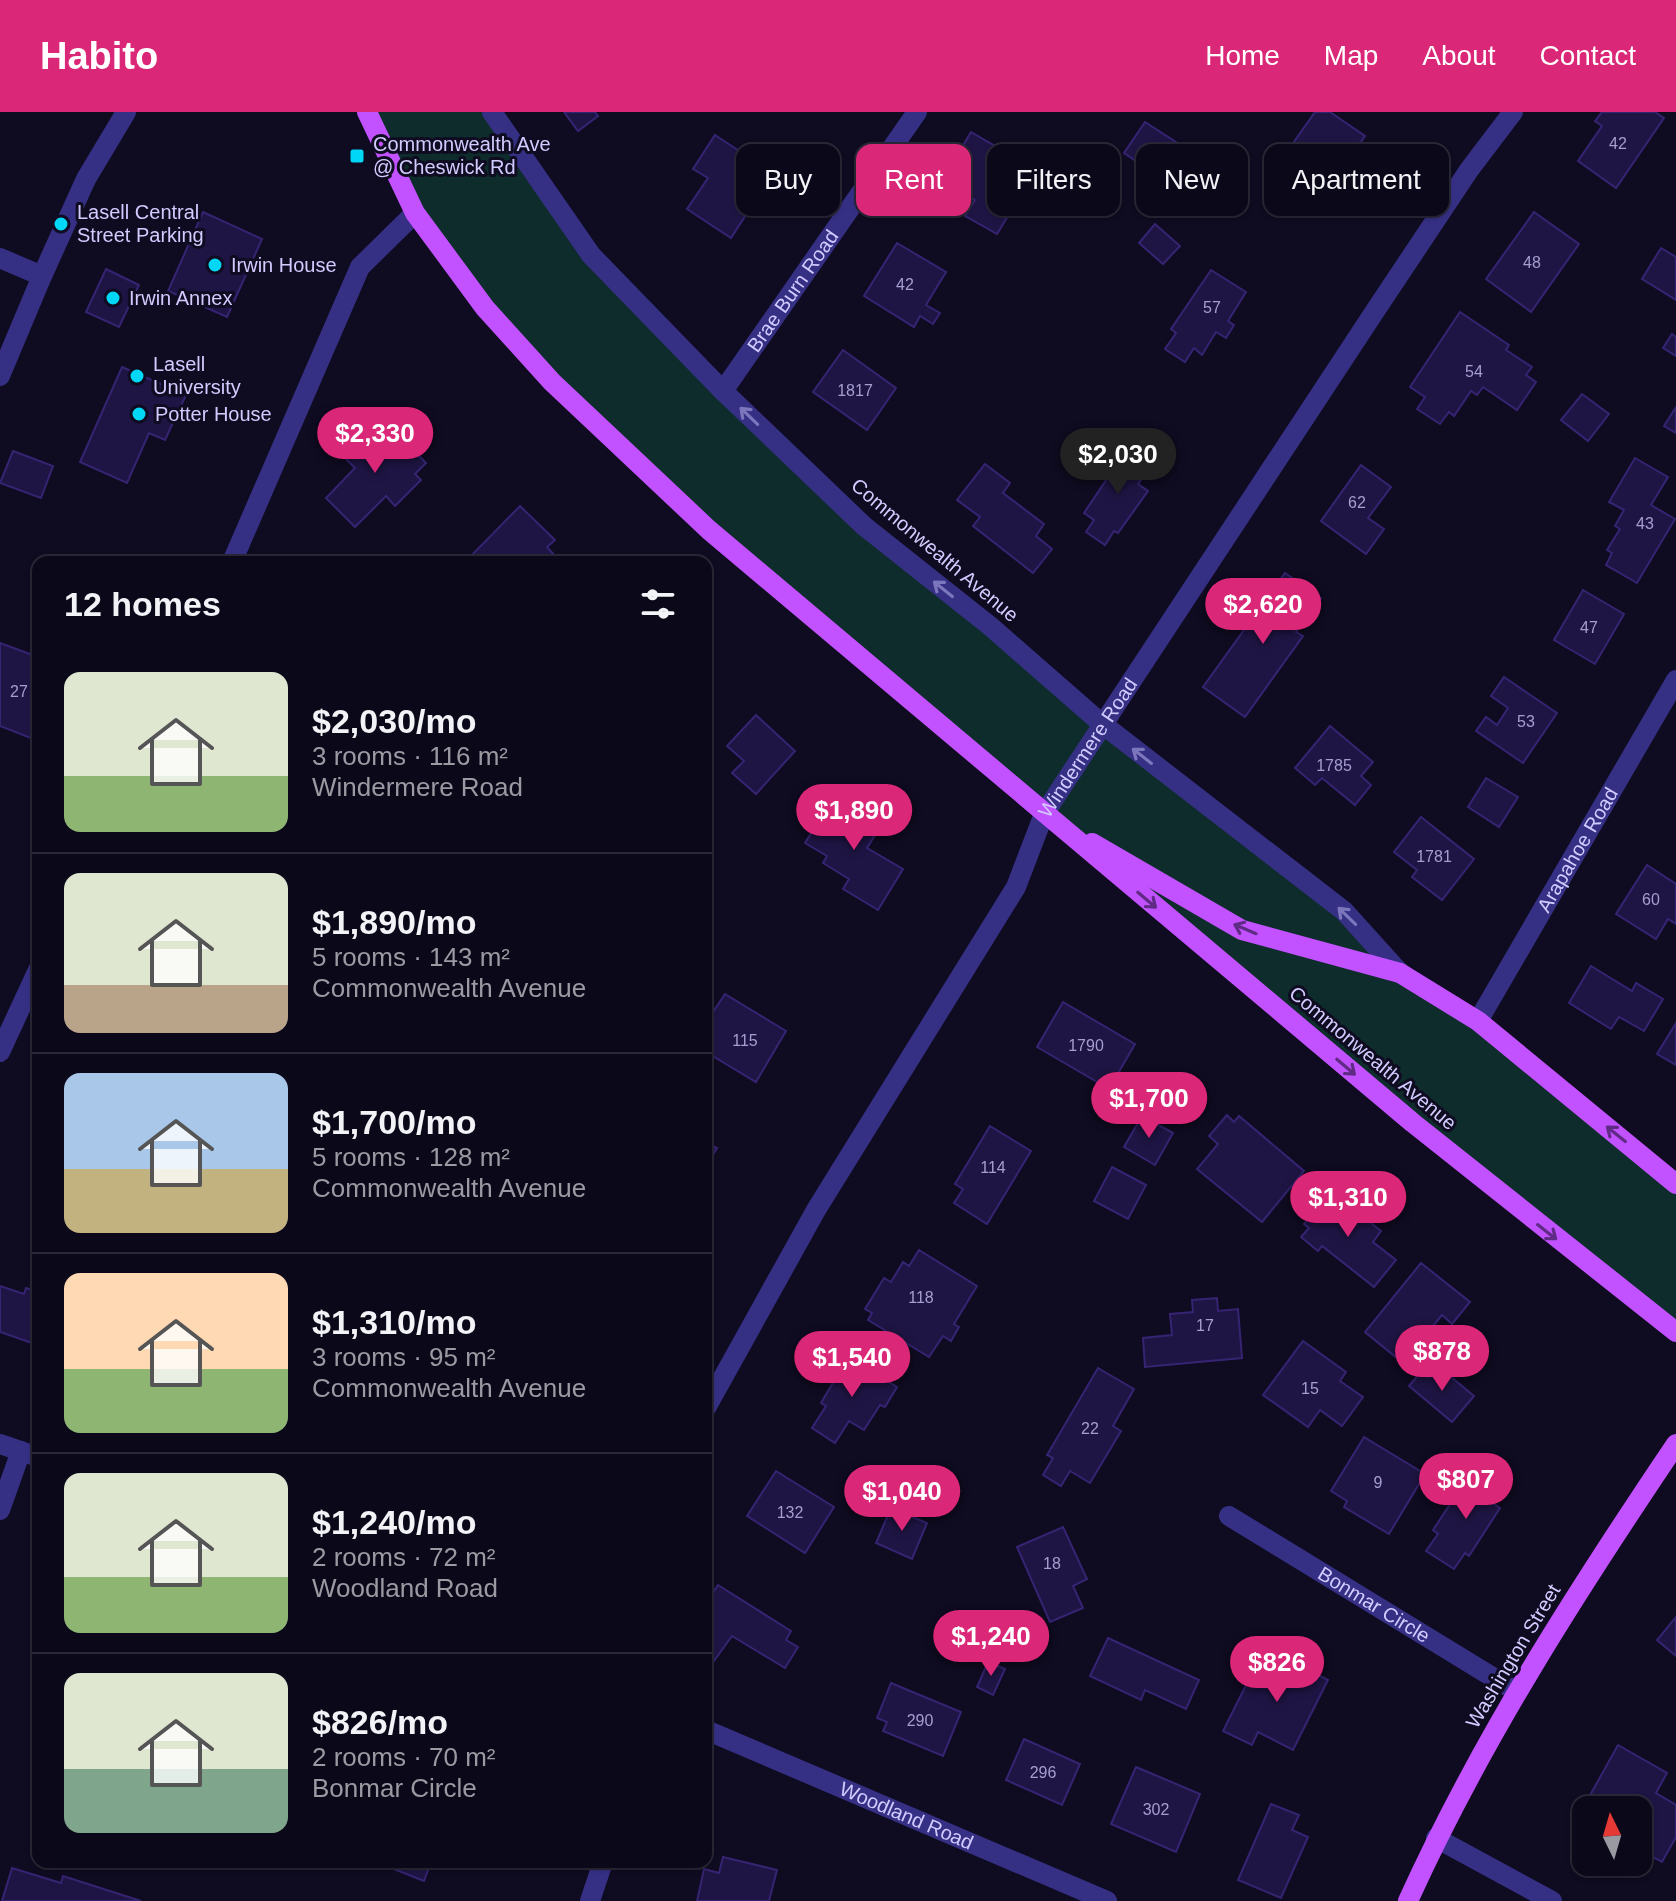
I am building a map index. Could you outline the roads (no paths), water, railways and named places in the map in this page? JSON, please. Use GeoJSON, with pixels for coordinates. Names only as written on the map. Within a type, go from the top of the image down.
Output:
{"type":"FeatureCollection","features":[{"type":"Feature","properties":{"kind":"main road","name":"Commonwealth Avenue"},"geometry":{"type":"LineString","coordinates":[[367,112],[415,213],[485,308],[552,382],[709,530],[1518,1209],[1676,1332]]}},
{"type":"Feature","properties":{"kind":"main road","name":"Commonwealth Avenue"},"geometry":{"type":"LineString","coordinates":[[1044,814],[1242,930],[1400,973],[1478,1021],[1676,1184]]}},
{"type":"Feature","properties":{"kind":"main road","name":"Washington Street"},"geometry":{"type":"LineString","coordinates":[[1408,1901],[1436,1838],[1517,1692],[1676,1444]]}},
{"type":"Feature","properties":{"kind":"street"},"geometry":{"type":"LineString","coordinates":[[0,376],[86,179],[126,112]]}},
{"type":"Feature","properties":{"kind":"street","name":"Commonwealth Avenue"},"geometry":{"type":"LineString","coordinates":[[492,112],[591,255],[723,391],[864,526],[990,626],[1101,723],[1344,911],[1400,973]]}},
{"type":"Feature","properties":{"kind":"street","name":"Brae Burn Road"},"geometry":{"type":"LineString","coordinates":[[723,391],[917,112]]}},
{"type":"Feature","properties":{"kind":"street","name":"Windermere Road"},"geometry":{"type":"LineString","coordinates":[[712,1397],[816,1210],[1016,887],[1044,814],[1101,723],[1460,183],[1513,112]]}},
{"type":"Feature","properties":{"kind":"street"},"geometry":{"type":"LineString","coordinates":[[235,556],[360,267],[415,213]]}},
{"type":"Feature","properties":{"kind":"street"},"geometry":{"type":"LineString","coordinates":[[0,258],[42,276]]}},
{"type":"Feature","properties":{"kind":"street","name":"Arapahoe Road"},"geometry":{"type":"LineString","coordinates":[[1478,1021],[1676,680]]}},
{"type":"Feature","properties":{"kind":"street"},"geometry":{"type":"LineString","coordinates":[[0,1052],[32,983]]}},
{"type":"Feature","properties":{"kind":"street"},"geometry":{"type":"LineString","coordinates":[[0,1444],[30,1454],[0,1510]]}},
{"type":"Feature","properties":{"kind":"street","name":"Bonmar Circle"},"geometry":{"type":"LineString","coordinates":[[1229,1516],[1517,1692]]}},
{"type":"Feature","properties":{"kind":"street","name":"Woodland Road"},"geometry":{"type":"LineString","coordinates":[[712,1733],[1107,1901]]}},
{"type":"Feature","properties":{"kind":"street"},"geometry":{"type":"LineString","coordinates":[[1436,1838],[1552,1901]]}},
{"type":"Feature","properties":{"kind":"street"},"geometry":{"type":"LineString","coordinates":[[590,1901],[601,1868]]}},
{"type":"Feature","properties":{"kind":"place","name":"Commonwealth Ave @ Cheswick Rd"},"geometry":{"type":"Point","coordinates":[357,156]}},
{"type":"Feature","properties":{"kind":"place","name":"Lasell Central Street Parking"},"geometry":{"type":"Point","coordinates":[61,224]}},
{"type":"Feature","properties":{"kind":"place","name":"Irwin House"},"geometry":{"type":"Point","coordinates":[215,265]}},
{"type":"Feature","properties":{"kind":"place","name":"Irwin Annex"},"geometry":{"type":"Point","coordinates":[113,298]}},
{"type":"Feature","properties":{"kind":"place","name":"Lasell University"},"geometry":{"type":"Point","coordinates":[137,376]}},
{"type":"Feature","properties":{"kind":"place","name":"Potter House"},"geometry":{"type":"Point","coordinates":[139,414]}}]}
